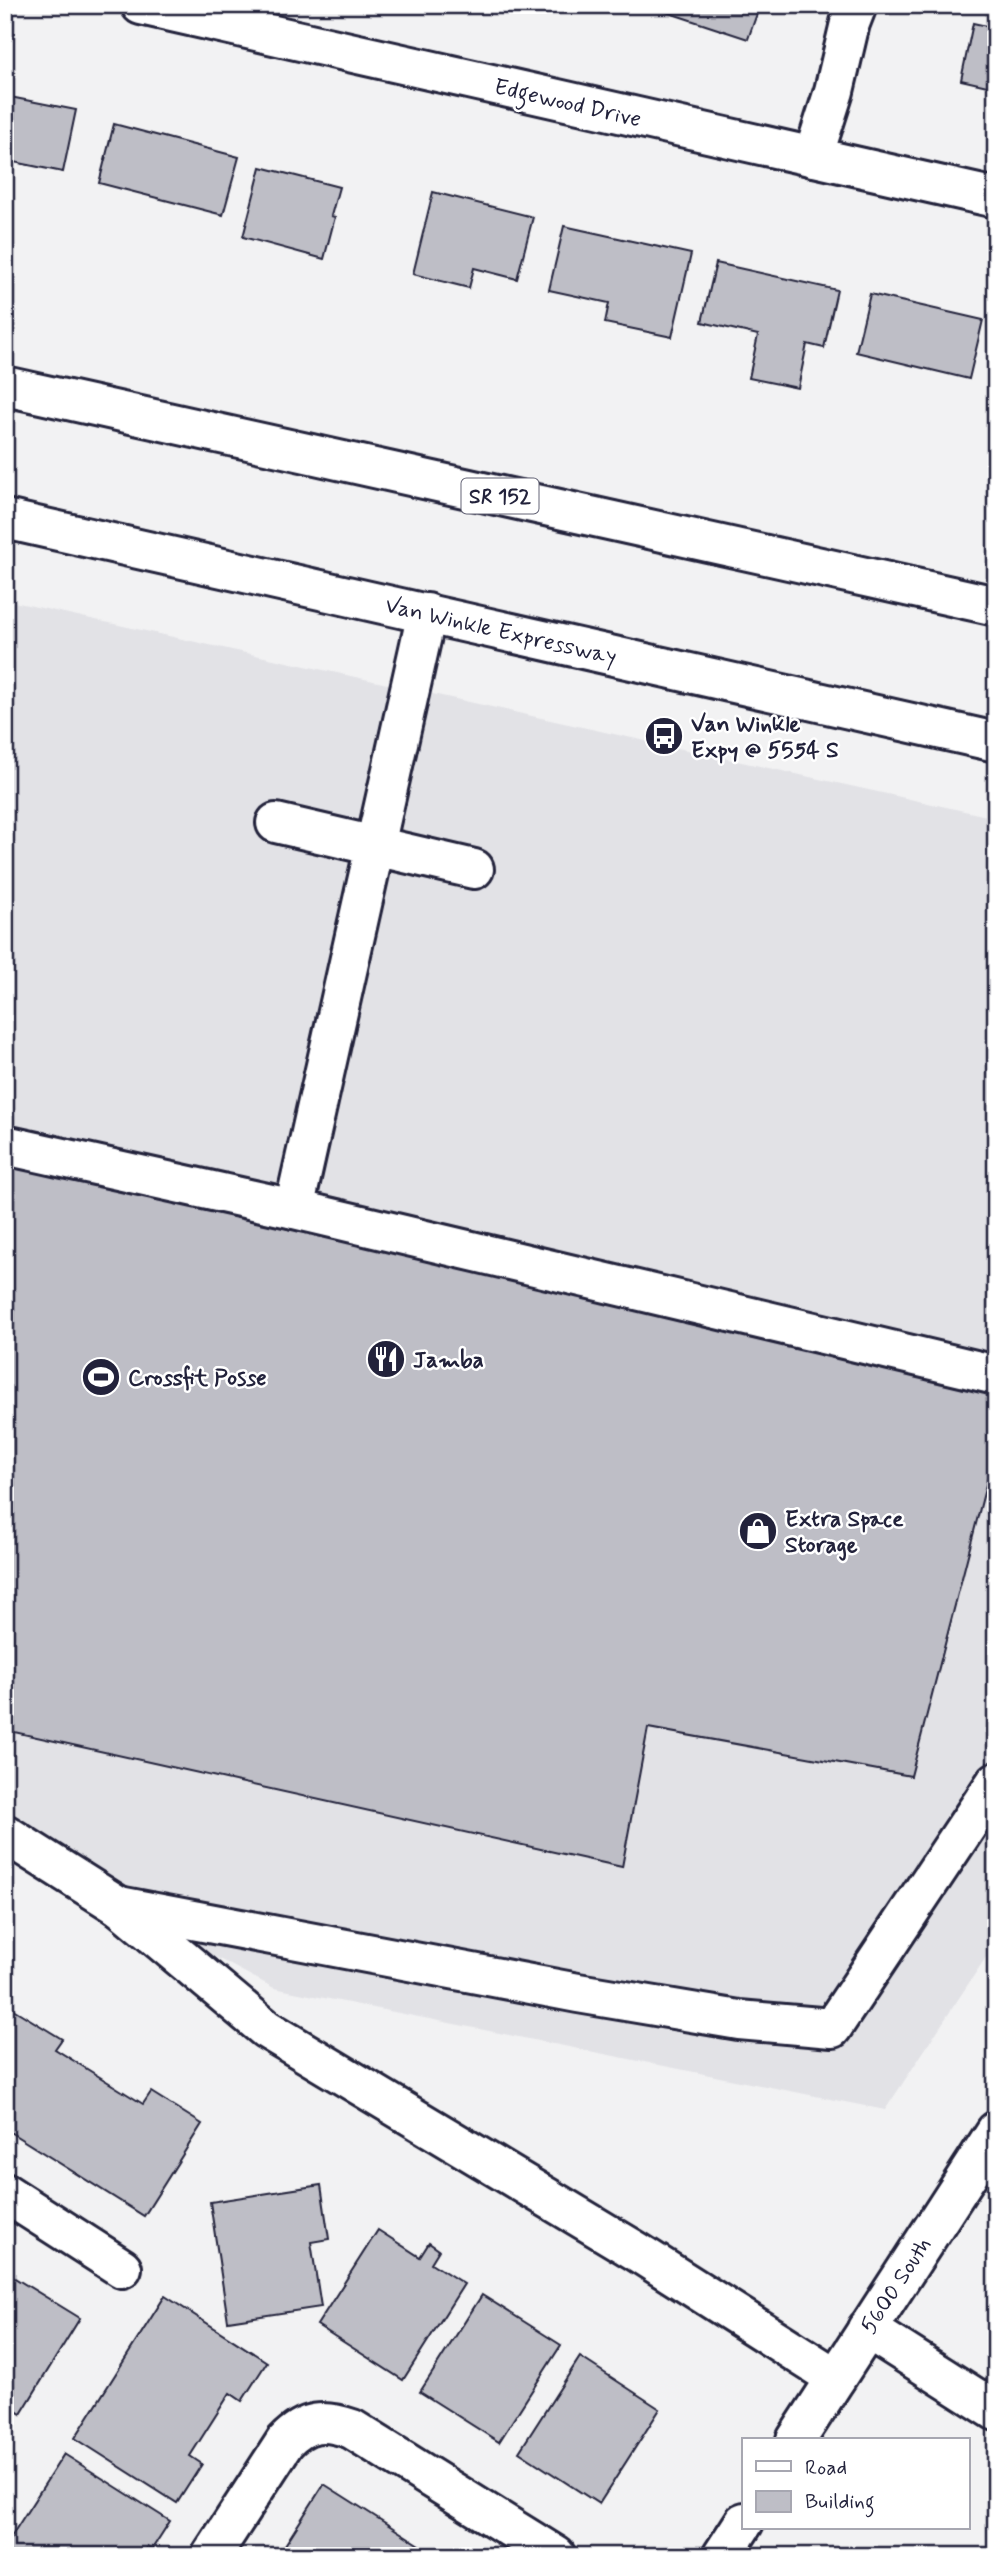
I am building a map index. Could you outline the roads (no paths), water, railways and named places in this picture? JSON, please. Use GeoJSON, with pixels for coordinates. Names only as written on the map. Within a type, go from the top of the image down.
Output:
{"type":"FeatureCollection","features":[{"type":"Feature","properties":{"kind":"main road","name":"Edgewood Drive"},"geometry":{"type":"LineString","coordinates":[[141,5],[223,14],[813,157],[996,198]]}},
{"type":"Feature","properties":{"kind":"main road"},"geometry":{"type":"LineString","coordinates":[[813,157],[857,5]]}},
{"type":"Feature","properties":{"kind":"main road","name":"SR 152"},"geometry":{"type":"LineString","coordinates":[[5,386],[996,606]]}},
{"type":"Feature","properties":{"kind":"main road","name":"Van Winkle Expressway"},"geometry":{"type":"LineString","coordinates":[[5,519],[996,742]]}},
{"type":"Feature","properties":{"kind":"main road"},"geometry":{"type":"LineString","coordinates":[[294,1209],[427,613]]}},
{"type":"Feature","properties":{"kind":"main road"},"geometry":{"type":"LineString","coordinates":[[276,823],[474,869]]}},
{"type":"Feature","properties":{"kind":"main road"},"geometry":{"type":"LineString","coordinates":[[5,1144],[294,1209],[996,1375]]}},
{"type":"Feature","properties":{"kind":"main road"},"geometry":{"type":"LineString","coordinates":[[119,1906],[591,1995],[739,2020],[832,2028],[996,1782]]}},
{"type":"Feature","properties":{"kind":"main road"},"geometry":{"type":"LineString","coordinates":[[5,1834],[119,1906],[266,2029],[636,2251],[836,2378]]}},
{"type":"Feature","properties":{"kind":"main road","name":"5600 South"},"geometry":{"type":"LineString","coordinates":[[797,2438],[996,2131]]}},
{"type":"Feature","properties":{"kind":"main road"},"geometry":{"type":"LineString","coordinates":[[5,2193],[122,2268]]}},
{"type":"Feature","properties":{"kind":"main road"},"geometry":{"type":"LineString","coordinates":[[867,2329],[996,2412]]}},
{"type":"Feature","properties":{"kind":"main road"},"geometry":{"type":"LineString","coordinates":[[211,2556],[285,2442],[308,2424],[337,2424],[352,2429],[556,2556]]}},
{"type":"Feature","properties":{"kind":"main road"},"geometry":{"type":"LineString","coordinates":[[722,2556],[742,2525]]}},
{"type":"Feature","properties":{"kind":"place","name":"Van Winkle Expy @ 5554 S"},"geometry":{"type":"Point","coordinates":[664,736]}},
{"type":"Feature","properties":{"kind":"place","name":"Jamba"},"geometry":{"type":"Point","coordinates":[386,1359]}},
{"type":"Feature","properties":{"kind":"place","name":"Crossfit Posse"},"geometry":{"type":"Point","coordinates":[101,1377]}},
{"type":"Feature","properties":{"kind":"place","name":"Extra Space Storage"},"geometry":{"type":"Point","coordinates":[758,1531]}}]}
